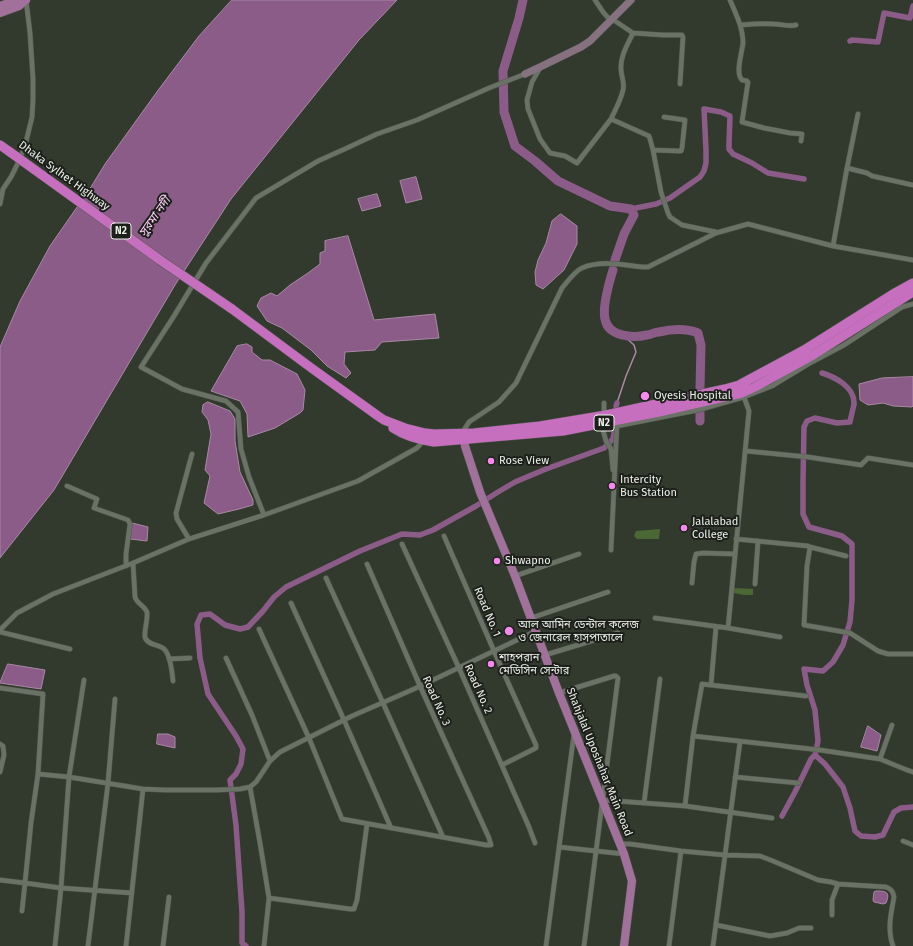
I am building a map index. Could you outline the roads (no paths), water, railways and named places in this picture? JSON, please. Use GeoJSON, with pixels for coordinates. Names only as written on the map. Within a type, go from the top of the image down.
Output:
{"type":"FeatureCollection","features":[{"type":"Feature","properties":{"kind":"highway","name":"Dhaka Sylhet Highway"},"geometry":{"type":"LineString","coordinates":[[0,145],[160,260],[232,309],[384,420],[424,437]]}},
{"type":"Feature","properties":{"kind":"highway","name":"N2"},"geometry":{"type":"LineString","coordinates":[[464,436],[583,419],[692,396],[742,392],[804,350],[913,283]]}},
{"type":"Feature","properties":{"kind":"highway","name":"N2"},"geometry":{"type":"LineString","coordinates":[[424,437],[434,434],[464,436],[563,430],[617,423],[742,392],[755,387],[813,355],[913,292]]}},
{"type":"Feature","properties":{"kind":"main road"},"geometry":{"type":"LineString","coordinates":[[0,6],[17,0],[26,0]]}},
{"type":"Feature","properties":{"kind":"main road"},"geometry":{"type":"LineString","coordinates":[[0,13],[19,6],[26,0]]}},
{"type":"Feature","properties":{"kind":"main road","name":"Shahjalal Uposhahar Main Road"},"geometry":{"type":"LineString","coordinates":[[464,436],[465,446],[480,492],[515,576],[559,693],[621,844],[632,881],[624,946]]}},
{"type":"Feature","properties":{"kind":"street"},"geometry":{"type":"LineString","coordinates":[[0,204],[3,189],[11,177],[25,146],[32,117],[33,79],[26,0]]}},
{"type":"Feature","properties":{"kind":"street"},"geometry":{"type":"LineString","coordinates":[[595,0],[603,12],[611,20],[633,33],[663,36],[684,36],[680,84]]}},
{"type":"Feature","properties":{"kind":"street"},"geometry":{"type":"LineString","coordinates":[[264,514],[249,477],[241,450],[238,412],[226,401],[182,389],[141,367],[206,263],[256,198],[323,159],[377,134],[417,120],[489,88],[525,74],[581,47],[631,0]]}},
{"type":"Feature","properties":{"kind":"street"},"geometry":{"type":"LineString","coordinates":[[730,0],[740,25],[743,42],[739,64],[740,78],[748,82],[742,122],[764,128],[802,134],[801,141]]}},
{"type":"Feature","properties":{"kind":"street"},"geometry":{"type":"LineString","coordinates":[[740,25],[796,25]]}},
{"type":"Feature","properties":{"kind":"street"},"geometry":{"type":"LineString","coordinates":[[540,67],[532,82],[527,100],[528,109],[540,139],[550,153],[565,156],[577,163],[611,120],[624,86],[621,61],[633,33]]}},
{"type":"Feature","properties":{"kind":"street"},"geometry":{"type":"LineString","coordinates":[[834,246],[858,114]]}},
{"type":"Feature","properties":{"kind":"street"},"geometry":{"type":"LineString","coordinates":[[654,150],[679,152],[682,148],[684,120],[664,117]]}},
{"type":"Feature","properties":{"kind":"street"},"geometry":{"type":"LineString","coordinates":[[611,120],[649,136],[654,150],[661,192],[665,207],[670,217],[682,225],[716,233]]}},
{"type":"Feature","properties":{"kind":"street"},"geometry":{"type":"LineString","coordinates":[[847,168],[867,173],[872,176],[913,185]]}},
{"type":"Feature","properties":{"kind":"street"},"geometry":{"type":"LineString","coordinates":[[464,436],[464,430],[468,422],[499,402],[516,383],[562,288],[581,268],[605,263],[627,266],[648,266],[716,233],[748,224],[834,246],[913,260]]}},
{"type":"Feature","properties":{"kind":"street"},"geometry":{"type":"LineString","coordinates":[[728,628],[749,411],[742,392],[772,386],[844,344],[902,307],[913,304]]}},
{"type":"Feature","properties":{"kind":"street"},"geometry":{"type":"LineString","coordinates":[[604,402],[604,410]]}},
{"type":"Feature","properties":{"kind":"street"},"geometry":{"type":"LineString","coordinates":[[611,550],[617,423]]}},
{"type":"Feature","properties":{"kind":"street"},"geometry":{"type":"LineString","coordinates":[[603,430],[610,450],[614,476],[612,500],[614,505]]}},
{"type":"Feature","properties":{"kind":"street"},"geometry":{"type":"LineString","coordinates":[[70,649],[0,631],[17,613],[53,594],[189,540],[358,481],[417,448],[424,437]]}},
{"type":"Feature","properties":{"kind":"street"},"geometry":{"type":"LineString","coordinates":[[746,451],[795,455],[861,465],[868,458],[913,464]]}},
{"type":"Feature","properties":{"kind":"street"},"geometry":{"type":"LineString","coordinates":[[189,540],[177,519],[176,513],[192,454]]}},
{"type":"Feature","properties":{"kind":"street"},"geometry":{"type":"LineString","coordinates":[[67,486],[97,499],[94,508],[128,520],[130,524],[126,566]]}},
{"type":"Feature","properties":{"kind":"street","name":"Road No. 1"},"geometry":{"type":"LineString","coordinates":[[444,536],[536,746],[536,748],[502,765]]}},
{"type":"Feature","properties":{"kind":"street"},"geometry":{"type":"LineString","coordinates":[[736,539],[808,546],[846,556]]}},
{"type":"Feature","properties":{"kind":"street"},"geometry":{"type":"LineString","coordinates":[[755,584],[758,541]]}},
{"type":"Feature","properties":{"kind":"street","name":"Road No. 2"},"geometry":{"type":"LineString","coordinates":[[402,544],[459,668],[535,843]]}},
{"type":"Feature","properties":{"kind":"street"},"geometry":{"type":"LineString","coordinates":[[810,547],[807,566],[804,625],[850,633],[878,651],[888,654],[913,654]]}},
{"type":"Feature","properties":{"kind":"street"},"geometry":{"type":"LineString","coordinates":[[515,576],[579,554]]}},
{"type":"Feature","properties":{"kind":"street"},"geometry":{"type":"LineString","coordinates":[[692,583],[696,554],[735,554]]}},
{"type":"Feature","properties":{"kind":"street"},"geometry":{"type":"LineString","coordinates":[[133,563],[134,591],[136,601],[146,609],[147,612],[145,637],[151,644],[165,650],[169,659],[173,681]]}},
{"type":"Feature","properties":{"kind":"street","name":"Road No. 3"},"geometry":{"type":"LineString","coordinates":[[367,564],[491,845],[443,837]]}},
{"type":"Feature","properties":{"kind":"street"},"geometry":{"type":"LineString","coordinates":[[326,578],[443,837]]}},
{"type":"Feature","properties":{"kind":"street"},"geometry":{"type":"LineString","coordinates":[[531,618],[608,592]]}},
{"type":"Feature","properties":{"kind":"street"},"geometry":{"type":"LineString","coordinates":[[291,603],[391,828]]}},
{"type":"Feature","properties":{"kind":"street"},"geometry":{"type":"LineString","coordinates":[[654,618],[780,637]]}},
{"type":"Feature","properties":{"kind":"street"},"geometry":{"type":"LineString","coordinates":[[711,685],[716,627]]}},
{"type":"Feature","properties":{"kind":"street"},"geometry":{"type":"LineString","coordinates":[[259,629],[309,738],[342,819],[443,837]]}},
{"type":"Feature","properties":{"kind":"street"},"geometry":{"type":"LineString","coordinates":[[38,774],[69,777],[143,789],[220,790],[250,787],[256,782],[270,761],[280,752],[344,720],[536,631]]}},
{"type":"Feature","properties":{"kind":"street"},"geometry":{"type":"LineString","coordinates":[[545,655],[618,633]]}},
{"type":"Feature","properties":{"kind":"street"},"geometry":{"type":"LineString","coordinates":[[169,659],[190,658]]}},
{"type":"Feature","properties":{"kind":"street"},"geometry":{"type":"LineString","coordinates":[[226,658],[252,715],[270,761]]}},
{"type":"Feature","properties":{"kind":"street"},"geometry":{"type":"LineString","coordinates":[[559,693],[614,676],[618,678],[584,946]]}},
{"type":"Feature","properties":{"kind":"street"},"geometry":{"type":"LineString","coordinates":[[644,803],[660,679]]}},
{"type":"Feature","properties":{"kind":"street"},"geometry":{"type":"LineString","coordinates":[[55,946],[69,777],[84,680]]}},
{"type":"Feature","properties":{"kind":"street"},"geometry":{"type":"LineString","coordinates":[[685,806],[693,736],[701,685],[703,683],[806,696]]}},
{"type":"Feature","properties":{"kind":"street"},"geometry":{"type":"LineString","coordinates":[[0,688],[43,694],[38,774],[31,823],[22,911]]}},
{"type":"Feature","properties":{"kind":"street"},"geometry":{"type":"LineString","coordinates":[[88,946],[108,783],[115,699]]}},
{"type":"Feature","properties":{"kind":"street"},"geometry":{"type":"LineString","coordinates":[[880,759],[892,725]]}},
{"type":"Feature","properties":{"kind":"street"},"geometry":{"type":"LineString","coordinates":[[546,946],[575,729]]}},
{"type":"Feature","properties":{"kind":"street"},"geometry":{"type":"LineString","coordinates":[[693,736],[740,742],[813,748],[880,759],[913,772]]}},
{"type":"Feature","properties":{"kind":"street"},"geometry":{"type":"LineString","coordinates":[[713,946],[740,742]]}},
{"type":"Feature","properties":{"kind":"street"},"geometry":{"type":"LineString","coordinates":[[0,744],[3,746],[4,755],[0,772]]}},
{"type":"Feature","properties":{"kind":"street"},"geometry":{"type":"LineString","coordinates":[[735,777],[798,783]]}},
{"type":"Feature","properties":{"kind":"street"},"geometry":{"type":"LineString","coordinates":[[250,787],[268,898],[264,946]]}},
{"type":"Feature","properties":{"kind":"street"},"geometry":{"type":"LineString","coordinates":[[126,946],[143,789]]}},
{"type":"Feature","properties":{"kind":"street"},"geometry":{"type":"LineString","coordinates":[[603,800],[685,806],[772,818]]}},
{"type":"Feature","properties":{"kind":"street"},"geometry":{"type":"LineString","coordinates":[[268,898],[350,910],[354,909],[357,900],[367,824]]}},
{"type":"Feature","properties":{"kind":"street"},"geometry":{"type":"LineString","coordinates":[[903,841],[913,845]]}},
{"type":"Feature","properties":{"kind":"street"},"geometry":{"type":"LineString","coordinates":[[621,844],[725,855],[760,856],[818,880],[838,884],[886,887],[891,889],[894,897],[889,924],[892,946]]}},
{"type":"Feature","properties":{"kind":"street"},"geometry":{"type":"LineString","coordinates":[[559,847],[624,854]]}},
{"type":"Feature","properties":{"kind":"street"},"geometry":{"type":"LineString","coordinates":[[669,946],[681,851]]}},
{"type":"Feature","properties":{"kind":"street"},"geometry":{"type":"LineString","coordinates":[[0,880],[61,888],[132,893]]}},
{"type":"Feature","properties":{"kind":"street"},"geometry":{"type":"LineString","coordinates":[[832,915],[832,900],[838,884]]}},
{"type":"Feature","properties":{"kind":"street"},"geometry":{"type":"LineString","coordinates":[[163,946],[169,897]]}},
{"type":"Feature","properties":{"kind":"street"},"geometry":{"type":"LineString","coordinates":[[716,925],[770,936],[787,933],[799,928],[812,928]]}},
{"type":"Feature","properties":{"kind":"water","name":"সুরমা নদী"},"geometry":{"type":"Polygon","coordinates":[[[232,0],[397,0],[359,40],[231,199],[175,285],[54,490],[0,558],[0,347],[20,301],[50,246],[105,164],[159,89],[199,36],[232,0]]]}},
{"type":"Feature","properties":{"kind":"water"},"geometry":{"type":"Polygon","coordinates":[[[416,177],[422,199],[406,203],[400,181],[416,177]]]}},
{"type":"Feature","properties":{"kind":"water"},"geometry":{"type":"Polygon","coordinates":[[[377,194],[381,206],[362,211],[358,199],[377,194]]]}},
{"type":"Feature","properties":{"kind":"water"},"geometry":{"type":"Polygon","coordinates":[[[561,214],[577,226],[577,244],[564,270],[543,289],[536,285],[535,272],[538,260],[546,243],[552,221],[561,214]]]}},
{"type":"Feature","properties":{"kind":"water"},"geometry":{"type":"Polygon","coordinates":[[[348,236],[374,320],[435,314],[439,338],[382,342],[375,350],[345,352],[344,364],[351,373],[346,378],[327,366],[311,350],[282,328],[267,321],[257,306],[261,298],[271,293],[277,296],[320,264],[320,253],[325,251],[325,241],[348,236]]]}},
{"type":"Feature","properties":{"kind":"water"},"geometry":{"type":"Polygon","coordinates":[[[247,344],[252,347],[252,352],[262,360],[270,360],[297,374],[305,390],[303,410],[300,413],[275,428],[248,437],[247,414],[240,401],[211,391],[237,346],[247,344]]]}},
{"type":"Feature","properties":{"kind":"water"},"geometry":{"type":"Polygon","coordinates":[[[913,377],[912,407],[893,406],[883,403],[868,405],[860,400],[859,384],[882,378],[913,377]]]}},
{"type":"Feature","properties":{"kind":"water"},"geometry":{"type":"Polygon","coordinates":[[[208,402],[230,411],[235,419],[235,441],[240,472],[253,500],[253,505],[218,514],[204,503],[210,476],[205,470],[211,434],[208,420],[202,412],[203,405],[208,402]]]}},
{"type":"Feature","properties":{"kind":"water"},"geometry":{"type":"Polygon","coordinates":[[[132,523],[148,527],[147,541],[130,539],[132,523]]]}},
{"type":"Feature","properties":{"kind":"water"},"geometry":{"type":"Polygon","coordinates":[[[8,664],[45,670],[41,689],[0,683],[8,664]]]}},
{"type":"Feature","properties":{"kind":"water"},"geometry":{"type":"Polygon","coordinates":[[[868,726],[881,735],[877,751],[861,747],[868,726]]]}},
{"type":"Feature","properties":{"kind":"water"},"geometry":{"type":"Polygon","coordinates":[[[158,734],[168,734],[175,737],[175,748],[157,744],[158,734]]]}},
{"type":"Feature","properties":{"kind":"water"},"geometry":{"type":"Polygon","coordinates":[[[874,892],[886,892],[888,896],[886,903],[883,904],[874,902],[874,892]]]}},
{"type":"Feature","properties":{"kind":"waterway"},"geometry":{"type":"LineString","coordinates":[[523,0],[503,71],[504,112],[515,146],[558,181],[610,206],[631,209],[634,215],[624,234],[615,260]]}},
{"type":"Feature","properties":{"kind":"waterway"},"geometry":{"type":"LineString","coordinates":[[850,41],[878,42],[884,13],[910,18],[913,6]]}},
{"type":"Feature","properties":{"kind":"waterway"},"geometry":{"type":"LineString","coordinates":[[631,209],[656,204],[670,198],[700,177],[704,171],[706,163],[704,109],[721,112],[730,116],[729,149],[733,154],[768,173],[804,179]]}},
{"type":"Feature","properties":{"kind":"waterway"},"geometry":{"type":"LineString","coordinates":[[613,270],[606,294],[604,308],[607,325],[616,333],[628,336],[641,336],[674,330],[688,330],[698,333],[701,345],[700,389]]}},
{"type":"Feature","properties":{"kind":"waterway"},"geometry":{"type":"LineString","coordinates":[[617,403],[636,352],[634,345],[624,336]]}},
{"type":"Feature","properties":{"kind":"waterway"},"geometry":{"type":"LineString","coordinates":[[782,816],[811,759],[815,755],[818,741],[815,710],[807,685],[804,669],[823,671],[833,662],[843,645],[850,622],[852,600],[852,544],[842,536],[809,527],[803,514],[804,427],[807,421],[815,418],[837,423],[850,422],[854,404],[848,388],[833,377],[822,373]]}},
{"type":"Feature","properties":{"kind":"waterway"},"geometry":{"type":"LineString","coordinates":[[700,412],[700,421]]}},
{"type":"Feature","properties":{"kind":"waterway"},"geometry":{"type":"LineString","coordinates":[[246,946],[242,943],[242,912],[236,825],[230,780],[236,774],[241,764],[243,749],[208,694],[200,658],[197,624],[201,615],[210,614],[225,625],[240,629],[248,627],[274,597],[286,587],[360,551],[402,534],[420,535],[433,530],[515,482],[604,448],[613,439],[615,427]]}},
{"type":"Feature","properties":{"kind":"waterway"},"geometry":{"type":"LineString","coordinates":[[815,755],[825,764],[843,787],[850,808],[855,831],[861,836],[875,837],[883,835],[894,812],[901,808],[913,807]]}},
{"type":"Feature","properties":{"kind":"place","name":"Oyesis Hospital"},"geometry":{"type":"Point","coordinates":[645,396]}},
{"type":"Feature","properties":{"kind":"place","name":"Rose View"},"geometry":{"type":"Point","coordinates":[491,461]}},
{"type":"Feature","properties":{"kind":"place","name":"Intercity Bus Station"},"geometry":{"type":"Point","coordinates":[612,486]}},
{"type":"Feature","properties":{"kind":"place","name":"Jalalabad College"},"geometry":{"type":"Point","coordinates":[684,528]}},
{"type":"Feature","properties":{"kind":"place","name":"Shwapno"},"geometry":{"type":"Point","coordinates":[497,561]}},
{"type":"Feature","properties":{"kind":"place","name":"আল আমিন ডেন্টাল কলেজ ও জেনারেল হাসপাতালে"},"geometry":{"type":"Point","coordinates":[509,631]}},
{"type":"Feature","properties":{"kind":"place","name":"শাহপরান মেডিসিন সেন্টার"},"geometry":{"type":"Point","coordinates":[491,664]}}]}
